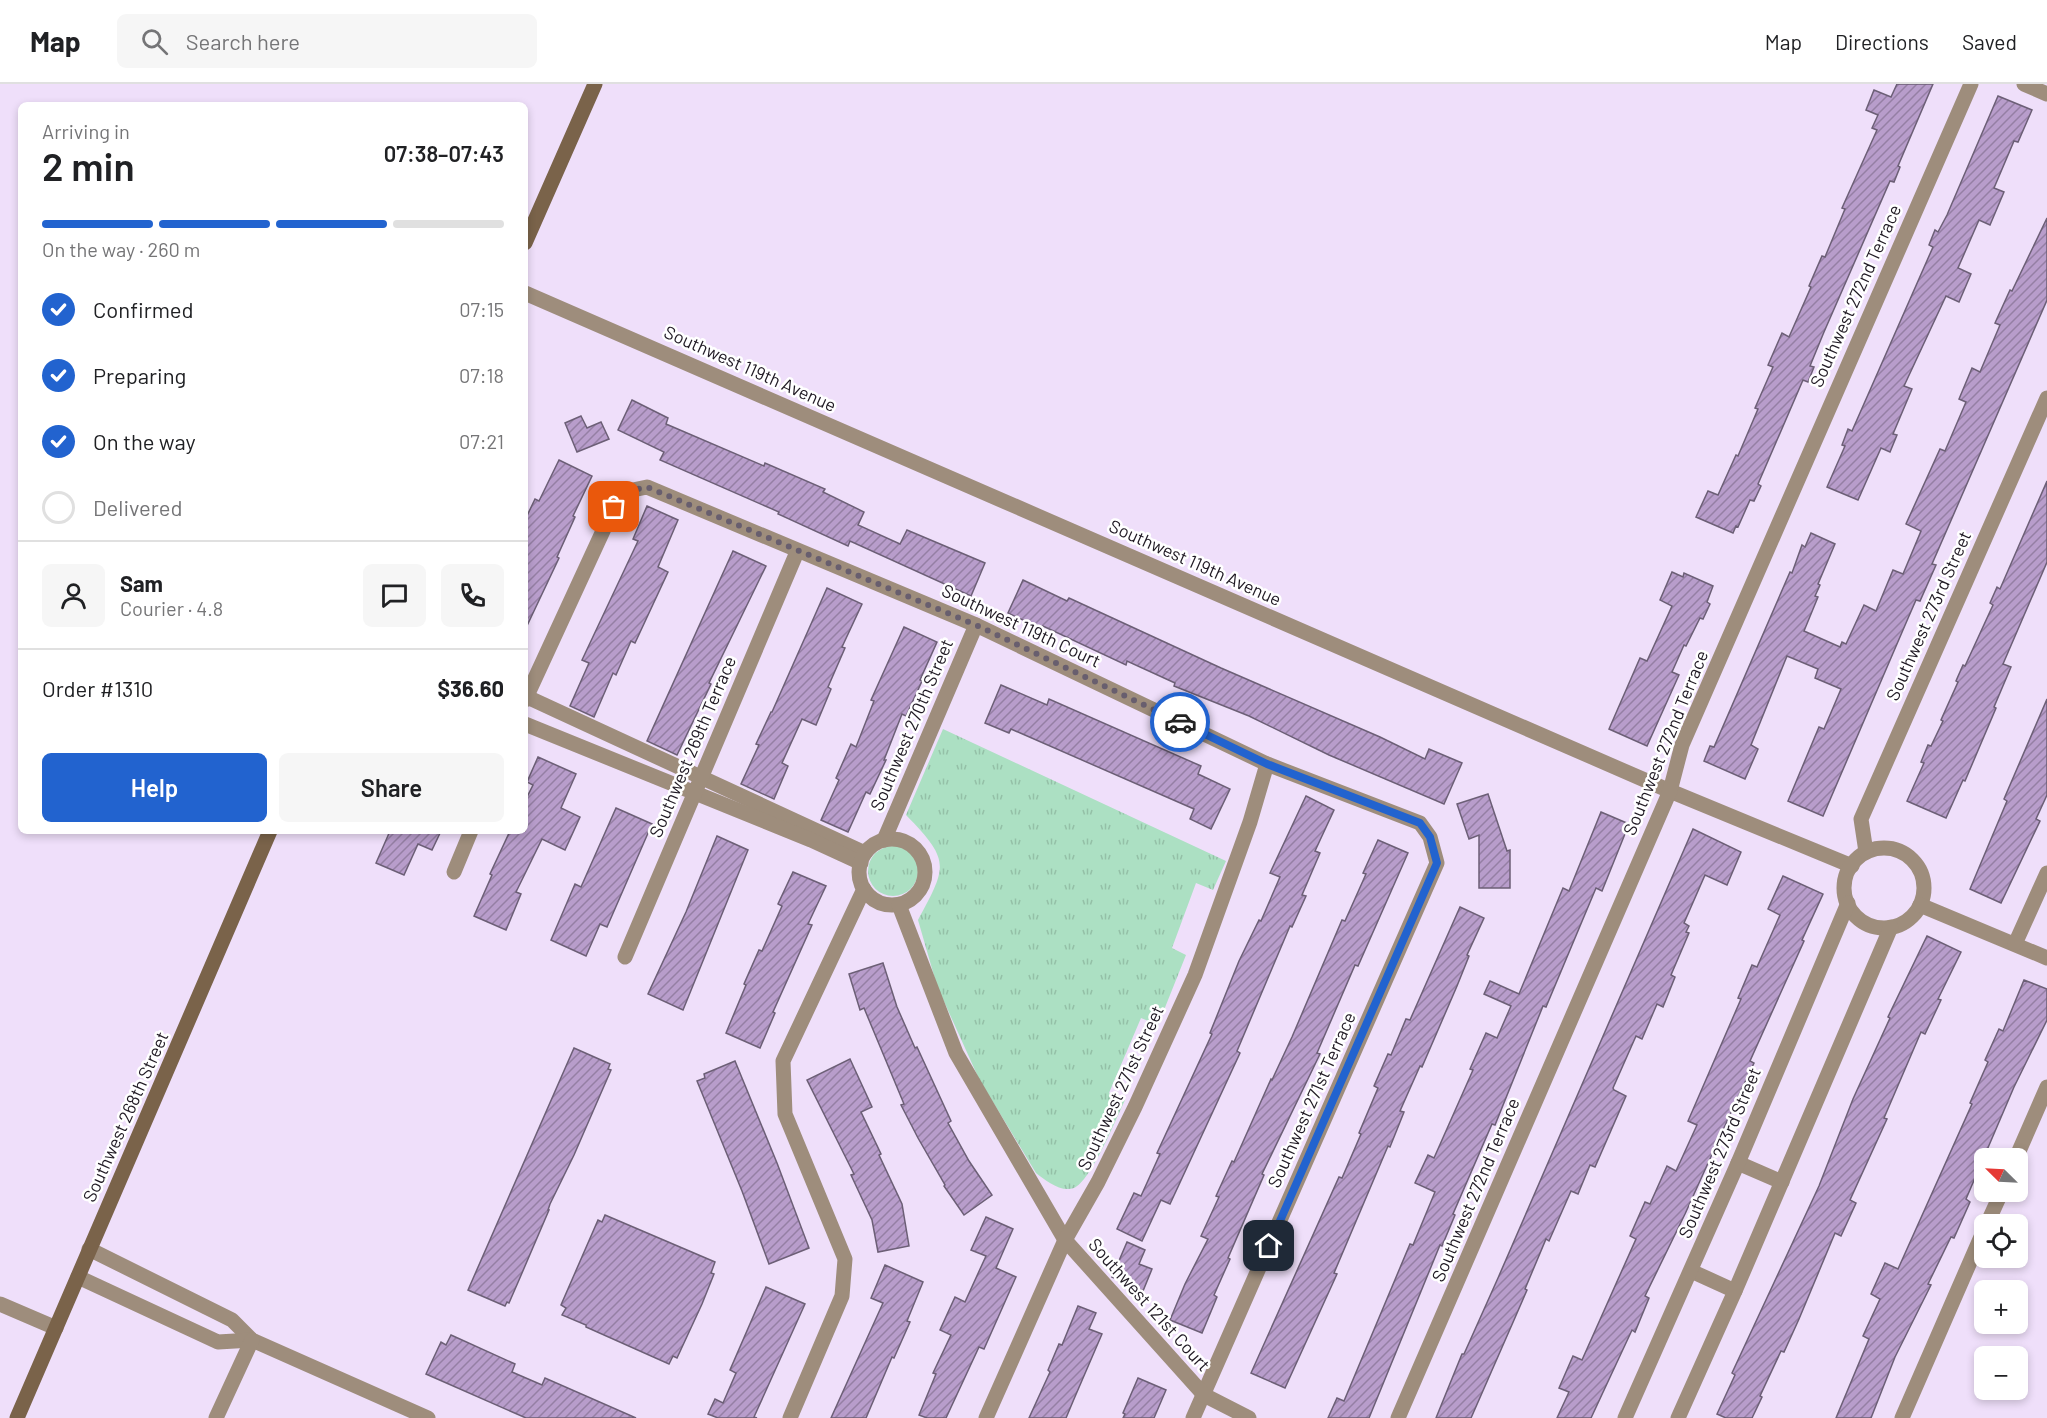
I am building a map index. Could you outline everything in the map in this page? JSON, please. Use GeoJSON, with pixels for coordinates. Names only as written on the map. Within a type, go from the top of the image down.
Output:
{"type":"FeatureCollection","features":[{"type":"Feature","properties":{"kind":"main road"},"geometry":{"type":"LineString","coordinates":[[528,236],[595,84]]}},
{"type":"Feature","properties":{"kind":"main road","name":"Southwest 268th Street"},"geometry":{"type":"LineString","coordinates":[[17,1418],[269,834]]}},
{"type":"Feature","properties":{"kind":"street","name":"Southwest 272nd Terrace"},"geometry":{"type":"LineString","coordinates":[[1398,1418],[1670,791],[1687,734],[1971,84]]}},
{"type":"Feature","properties":{"kind":"street"},"geometry":{"type":"LineString","coordinates":[[2024,84],[2047,94]]}},
{"type":"Feature","properties":{"kind":"street","name":"Southwest 119th Avenue"},"geometry":{"type":"LineString","coordinates":[[528,294],[1670,791],[1852,866]]}},
{"type":"Feature","properties":{"kind":"street","name":"Southwest 273rd Street"},"geometry":{"type":"LineString","coordinates":[[1866,852],[1861,819],[2047,398]]}},
{"type":"Feature","properties":{"kind":"street","name":"Southwest 119th Court"},"geometry":{"type":"LineString","coordinates":[[528,694],[614,507],[628,491],[647,487],[797,552],[976,625],[1267,764],[1394,813]]}},
{"type":"Feature","properties":{"kind":"street","name":"Southwest 269th Terrace"},"geometry":{"type":"LineString","coordinates":[[625,957],[797,552]]}},
{"type":"Feature","properties":{"kind":"street","name":"Southwest 270th Street"},"geometry":{"type":"LineString","coordinates":[[884,840],[976,625]]}},
{"type":"Feature","properties":{"kind":"street"},"geometry":{"type":"LineString","coordinates":[[528,699],[701,778],[863,858]]}},
{"type":"Feature","properties":{"kind":"street"},"geometry":{"type":"LineString","coordinates":[[528,725],[811,840],[863,858]]}},
{"type":"Feature","properties":{"kind":"street","name":"Southwest 271st Street"},"geometry":{"type":"LineString","coordinates":[[986,1418],[1065,1240],[1098,1182],[1135,1107],[1195,975],[1251,822],[1267,764]]}},
{"type":"Feature","properties":{"kind":"street","name":"Southwest 271st Terrace"},"geometry":{"type":"LineString","coordinates":[[1193,1418],[1437,863],[1430,837],[1420,823],[1394,813]]}},
{"type":"Feature","properties":{"kind":"street"},"geometry":{"type":"LineString","coordinates":[[454,873],[470,834]]}},
{"type":"Feature","properties":{"kind":"street"},"geometry":{"type":"LineString","coordinates":[[884,840],[905,841],[921,855],[925,864],[926,875],[923,885],[909,901],[899,905],[879,903],[870,897],[864,889],[859,872],[863,858],[877,843],[884,840]]}},
{"type":"Feature","properties":{"kind":"street"},"geometry":{"type":"LineString","coordinates":[[1878,848],[1891,848],[1904,852],[1914,860],[1921,871],[1924,884],[1923,897],[1909,919],[1891,927],[1872,926],[1860,920],[1851,910],[1844,885],[1855,860],[1866,852],[1878,848]]}},
{"type":"Feature","properties":{"kind":"street"},"geometry":{"type":"LineString","coordinates":[[2015,944],[2047,873]]}},
{"type":"Feature","properties":{"kind":"street"},"geometry":{"type":"LineString","coordinates":[[790,1418],[842,1296],[845,1259],[785,1114],[783,1061],[864,889]]}},
{"type":"Feature","properties":{"kind":"street","name":"Southwest 273rd Street"},"geometry":{"type":"LineString","coordinates":[[1625,1418],[1738,1163],[1848,903]]}},
{"type":"Feature","properties":{"kind":"street","name":"Southwest 121st Court"},"geometry":{"type":"LineString","coordinates":[[899,905],[956,1053],[1065,1240],[1204,1395]]}},
{"type":"Feature","properties":{"kind":"street"},"geometry":{"type":"LineString","coordinates":[[1920,905],[2047,958]]}},
{"type":"Feature","properties":{"kind":"street"},"geometry":{"type":"LineString","coordinates":[[1678,1418],[1736,1291],[1891,927]]}},
{"type":"Feature","properties":{"kind":"street"},"geometry":{"type":"LineString","coordinates":[[2020,1148],[2047,1088]]}},
{"type":"Feature","properties":{"kind":"street"},"geometry":{"type":"LineString","coordinates":[[1738,1163],[1782,1182]]}},
{"type":"Feature","properties":{"kind":"street"},"geometry":{"type":"LineString","coordinates":[[89,1250],[232,1320],[252,1340],[428,1418]]}},
{"type":"Feature","properties":{"kind":"street"},"geometry":{"type":"LineString","coordinates":[[1902,1418],[1974,1253]]}},
{"type":"Feature","properties":{"kind":"street"},"geometry":{"type":"LineString","coordinates":[[1691,1271],[1736,1291]]}},
{"type":"Feature","properties":{"kind":"street"},"geometry":{"type":"LineString","coordinates":[[78,1277],[218,1342],[252,1340]]}},
{"type":"Feature","properties":{"kind":"street"},"geometry":{"type":"LineString","coordinates":[[0,1304],[56,1328]]}},
{"type":"Feature","properties":{"kind":"street"},"geometry":{"type":"LineString","coordinates":[[216,1418],[252,1340]]}},
{"type":"Feature","properties":{"kind":"street"},"geometry":{"type":"LineString","coordinates":[[1204,1395],[1249,1418]]}},
{"type":"Feature","properties":{"kind":"green space"},"geometry":{"type":"Polygon","coordinates":[[[943,729],[1226,861],[1213,890],[1196,883],[1172,948],[1186,955],[1158,1025],[1141,1018],[1109,1093],[1125,1100],[1095,1162],[1081,1183],[1074,1188],[1064,1189],[1036,1173],[979,1079],[937,986],[918,920],[935,887],[940,864],[931,843],[906,815],[943,729]]]}},
{"type":"Feature","properties":{"kind":"green space"},"geometry":{"type":"Polygon","coordinates":[[[898,846],[911,853],[917,861],[917,881],[911,889],[903,895],[888,896],[875,889],[869,881],[868,866],[875,853],[883,847],[898,846]]]}},
{"type":"Feature","properties":{"kind":"building"},"geometry":{"type":"Polygon","coordinates":[[[1897,84],[1933,84],[1898,166],[1900,167],[1894,182],[1890,181],[1824,332],[1810,366],[1814,367],[1808,382],[1803,380],[1758,484],[1761,486],[1754,501],[1750,500],[1733,533],[1696,517],[1708,491],[1718,495],[1736,455],[1738,456],[1773,367],[1768,365],[1782,333],[1789,337],[1822,256],[1825,257],[1845,209],[1842,208],[1877,130],[1872,128],[1878,115],[1866,110],[1874,90],[1891,97],[1897,84]]]}},
{"type":"Feature","properties":{"kind":"building"},"geometry":{"type":"Polygon","coordinates":[[[1998,96],[2032,110],[2018,142],[2014,141],[1994,188],[2004,192],[1990,225],[1979,220],[1958,268],[1971,274],[1959,302],[1946,296],[1904,386],[1912,389],[1893,434],[1897,435],[1890,452],[1881,448],[1858,500],[1827,487],[1845,446],[1842,445],[1848,429],[1852,431],[1933,247],[1929,245],[1935,230],[1938,232],[1947,215],[1998,96]]]}},
{"type":"Feature","properties":{"kind":"building"},"geometry":{"type":"Polygon","coordinates":[[[2047,218],[2047,300],[1932,564],[1936,565],[1920,601],[1916,600],[1823,816],[1788,801],[1819,727],[1824,729],[1841,689],[1815,678],[1818,669],[1787,656],[1751,745],[1758,749],[1745,779],[1704,761],[1710,746],[1714,747],[1790,572],[1792,573],[1802,545],[1805,547],[1811,533],[1835,544],[1818,584],[1820,585],[1815,596],[1818,597],[1804,631],[1840,647],[1842,642],[1846,644],[1864,605],[1876,611],[1893,570],[1903,574],[1921,531],[1906,524],[1940,449],[1945,451],[1966,402],[1959,399],[1972,368],[1980,372],[2000,325],[1995,323],[2047,218]]]}},
{"type":"Feature","properties":{"kind":"building"},"geometry":{"type":"Polygon","coordinates":[[[632,400],[668,418],[666,424],[825,489],[823,492],[864,512],[858,525],[900,544],[907,530],[985,563],[971,596],[850,541],[848,546],[778,514],[779,512],[660,460],[664,452],[618,430],[632,400]]]}},
{"type":"Feature","properties":{"kind":"building"},"geometry":{"type":"Polygon","coordinates":[[[581,416],[587,428],[601,422],[609,439],[577,452],[565,423],[581,416]]]}},
{"type":"Feature","properties":{"kind":"building"},"geometry":{"type":"Polygon","coordinates":[[[559,460],[592,476],[573,516],[575,517],[557,557],[559,558],[528,624],[528,514],[535,499],[539,501],[559,460]]]}},
{"type":"Feature","properties":{"kind":"building"},"geometry":{"type":"Polygon","coordinates":[[[2047,481],[2047,562],[2003,664],[2011,667],[1994,707],[1996,708],[1965,781],[1963,780],[1946,818],[1907,801],[1924,763],[1921,762],[1928,745],[1931,746],[1943,721],[1941,720],[1963,665],[1965,666],[1993,605],[1990,603],[1997,587],[2000,589],[2047,481]]]}},
{"type":"Feature","properties":{"kind":"building"},"geometry":{"type":"Polygon","coordinates":[[[647,506],[678,520],[658,567],[668,572],[635,643],[631,641],[616,675],[613,673],[594,717],[570,706],[589,663],[582,660],[638,541],[633,539],[647,506]]]}},
{"type":"Feature","properties":{"kind":"building"},"geometry":{"type":"Polygon","coordinates":[[[733,551],[766,566],[677,755],[647,741],[733,551]]]}},
{"type":"Feature","properties":{"kind":"building"},"geometry":{"type":"Polygon","coordinates":[[[1672,572],[1683,577],[1684,573],[1713,586],[1707,602],[1710,604],[1703,619],[1700,618],[1686,646],[1684,645],[1672,672],[1679,675],[1647,746],[1609,729],[1640,658],[1647,661],[1672,606],[1660,600],[1672,572]]]}},
{"type":"Feature","properties":{"kind":"building"},"geometry":{"type":"Polygon","coordinates":[[[1023,580],[1067,601],[1069,598],[1425,759],[1429,749],[1462,763],[1444,804],[1329,755],[1249,716],[1174,686],[1175,683],[1127,661],[1126,665],[1043,626],[1042,629],[1008,613],[1023,580]]]}},
{"type":"Feature","properties":{"kind":"building"},"geometry":{"type":"Polygon","coordinates":[[[827,588],[862,604],[842,647],[845,648],[828,687],[831,689],[816,725],[802,719],[782,763],[788,766],[774,799],[741,784],[759,745],[756,744],[827,588]]]}},
{"type":"Feature","properties":{"kind":"building"},"geometry":{"type":"Polygon","coordinates":[[[904,627],[937,642],[906,716],[902,714],[884,760],[886,760],[870,794],[866,792],[848,832],[821,820],[839,780],[836,778],[851,744],[856,747],[874,701],[871,700],[904,627]]]}},
{"type":"Feature","properties":{"kind":"building"},"geometry":{"type":"Polygon","coordinates":[[[1001,685],[1047,705],[1049,699],[1201,766],[1198,774],[1230,789],[1211,829],[1190,819],[1194,809],[1011,729],[1009,733],[985,723],[1001,685]]]}},
{"type":"Feature","properties":{"kind":"building"},"geometry":{"type":"Polygon","coordinates":[[[2047,699],[2047,795],[2036,819],[2040,821],[2001,903],[1970,889],[2007,801],[2004,799],[2047,699]]]}},
{"type":"Feature","properties":{"kind":"building"},"geometry":{"type":"Polygon","coordinates":[[[538,757],[576,774],[561,808],[580,817],[565,850],[542,839],[516,892],[521,894],[506,930],[474,916],[509,834],[528,834],[528,795],[533,785],[528,782],[538,757]]]}},
{"type":"Feature","properties":{"kind":"building"},"geometry":{"type":"Polygon","coordinates":[[[1488,794],[1507,851],[1510,850],[1510,888],[1479,888],[1479,835],[1469,839],[1457,804],[1488,794]]]}},
{"type":"Feature","properties":{"kind":"building"},"geometry":{"type":"Polygon","coordinates":[[[1306,796],[1334,810],[1315,851],[1320,853],[1302,895],[1306,896],[1292,927],[1290,926],[1237,1051],[1240,1053],[1170,1204],[1161,1200],[1142,1241],[1117,1229],[1134,1193],[1141,1196],[1160,1154],[1157,1153],[1212,1034],[1210,1033],[1239,961],[1259,920],[1261,921],[1280,877],[1270,873],[1306,796]]]}},
{"type":"Feature","properties":{"kind":"building"},"geometry":{"type":"Polygon","coordinates":[[[616,808],[652,824],[607,927],[600,924],[586,956],[551,940],[575,884],[581,887],[616,808]]]}},
{"type":"Feature","properties":{"kind":"building"},"geometry":{"type":"Polygon","coordinates":[[[1601,812],[1629,824],[1602,891],[1596,888],[1546,1007],[1543,1006],[1495,1125],[1492,1124],[1453,1214],[1455,1215],[1442,1246],[1440,1245],[1369,1418],[1328,1418],[1337,1398],[1344,1401],[1410,1244],[1413,1245],[1435,1192],[1415,1183],[1428,1155],[1434,1158],[1473,1070],[1470,1069],[1486,1033],[1497,1038],[1511,1006],[1484,994],[1490,981],[1519,994],[1563,888],[1569,891],[1601,812]]]}},
{"type":"Feature","properties":{"kind":"building"},"geometry":{"type":"Polygon","coordinates":[[[1693,829],[1741,852],[1727,885],[1705,875],[1684,923],[1689,926],[1686,932],[1689,933],[1671,975],[1675,977],[1663,1007],[1657,1004],[1642,1039],[1636,1036],[1613,1088],[1626,1096],[1595,1167],[1590,1165],[1578,1194],[1571,1191],[1549,1241],[1546,1239],[1525,1289],[1527,1290],[1471,1418],[1436,1418],[1462,1354],[1464,1354],[1498,1278],[1693,829]]]}},
{"type":"Feature","properties":{"kind":"building"},"geometry":{"type":"Polygon","coordinates":[[[389,834],[440,834],[432,850],[418,844],[404,875],[376,863],[389,834]]]}},
{"type":"Feature","properties":{"kind":"building"},"geometry":{"type":"Polygon","coordinates":[[[717,836],[748,850],[683,1010],[648,994],[686,912],[717,836]]]}},
{"type":"Feature","properties":{"kind":"building"},"geometry":{"type":"Polygon","coordinates":[[[1378,840],[1408,853],[1358,966],[1355,965],[1317,1053],[1320,1054],[1262,1174],[1264,1175],[1228,1258],[1230,1259],[1214,1295],[1217,1297],[1202,1333],[1170,1320],[1208,1239],[1201,1236],[1219,1197],[1216,1196],[1292,1037],[1342,920],[1345,921],[1378,840]]]}},
{"type":"Feature","properties":{"kind":"building"},"geometry":{"type":"Polygon","coordinates":[[[793,872],[826,886],[808,924],[812,925],[773,1012],[775,1013],[760,1048],[726,1033],[746,985],[744,984],[782,906],[778,904],[793,872]]]}},
{"type":"Feature","properties":{"kind":"building"},"geometry":{"type":"Polygon","coordinates":[[[1783,876],[1823,894],[1750,1061],[1754,1063],[1645,1296],[1649,1298],[1635,1332],[1632,1330],[1591,1418],[1557,1418],[1569,1392],[1559,1388],[1573,1356],[1582,1360],[1636,1239],[1630,1236],[1645,1202],[1650,1204],[1667,1166],[1676,1171],[1697,1125],[1688,1121],[1741,999],[1738,998],[1752,965],[1757,967],[1780,915],[1768,909],[1783,876]]]}},
{"type":"Feature","properties":{"kind":"building"},"geometry":{"type":"Polygon","coordinates":[[[1460,907],[1484,918],[1422,1067],[1420,1066],[1400,1111],[1404,1112],[1334,1273],[1337,1274],[1285,1388],[1251,1373],[1339,1177],[1342,1178],[1361,1134],[1359,1133],[1378,1088],[1374,1086],[1388,1054],[1391,1055],[1406,1019],[1410,1020],[1460,907]]]}},
{"type":"Feature","properties":{"kind":"building"},"geometry":{"type":"Polygon","coordinates":[[[1927,936],[1961,952],[1938,999],[1941,1000],[1925,1034],[1921,1032],[1884,1118],[1887,1119],[1850,1200],[1856,1203],[1841,1236],[1835,1233],[1799,1319],[1784,1352],[1781,1351],[1752,1418],[1726,1418],[1717,1414],[1735,1375],[1732,1373],[1819,1186],[1853,1099],[1890,1018],[1888,1017],[1927,936]]]}},
{"type":"Feature","properties":{"kind":"building"},"geometry":{"type":"Polygon","coordinates":[[[883,963],[897,1007],[951,1121],[948,1123],[969,1161],[992,1195],[964,1215],[944,1186],[901,1105],[904,1104],[864,1008],[860,1010],[849,974],[883,963]]]}},
{"type":"Feature","properties":{"kind":"building"},"geometry":{"type":"Polygon","coordinates":[[[2024,980],[2047,989],[2047,1020],[2014,1087],[1988,1148],[1974,1148],[1974,1180],[1966,1199],[1970,1202],[1954,1238],[1951,1237],[1928,1284],[1931,1285],[1895,1357],[1871,1418],[1836,1418],[1869,1339],[1863,1336],[1880,1299],[1871,1294],[1885,1263],[1898,1269],[1972,1104],[1970,1103],[1988,1062],[1985,1060],[1999,1029],[2003,1031],[2024,980]]]}},
{"type":"Feature","properties":{"kind":"building"},"geometry":{"type":"Polygon","coordinates":[[[574,1048],[610,1064],[608,1069],[611,1070],[550,1204],[509,1303],[507,1302],[505,1306],[468,1290],[574,1048]]]}},
{"type":"Feature","properties":{"kind":"building"},"geometry":{"type":"Polygon","coordinates":[[[850,1059],[872,1107],[861,1112],[902,1204],[909,1246],[878,1252],[872,1220],[851,1175],[854,1174],[807,1080],[850,1059]]]}},
{"type":"Feature","properties":{"kind":"building"},"geometry":{"type":"Polygon","coordinates":[[[735,1061],[809,1248],[769,1264],[697,1081],[705,1078],[704,1074],[735,1061]]]}},
{"type":"Feature","properties":{"kind":"building"},"geometry":{"type":"Polygon","coordinates":[[[605,1215],[715,1262],[711,1273],[714,1274],[702,1304],[677,1358],[673,1356],[669,1364],[562,1315],[566,1308],[561,1305],[598,1220],[602,1222],[605,1215]]]}},
{"type":"Feature","properties":{"kind":"building"},"geometry":{"type":"Polygon","coordinates":[[[986,1217],[1013,1229],[996,1268],[1016,1277],[984,1349],[979,1347],[946,1418],[927,1418],[919,1415],[936,1374],[933,1373],[951,1335],[940,1330],[955,1297],[965,1302],[986,1256],[971,1250],[986,1217]]]}},
{"type":"Feature","properties":{"kind":"building"},"geometry":{"type":"Polygon","coordinates":[[[1127,1242],[1145,1250],[1139,1264],[1152,1269],[1143,1291],[1112,1277],[1127,1242]]]}},
{"type":"Feature","properties":{"kind":"building"},"geometry":{"type":"Polygon","coordinates":[[[885,1265],[923,1282],[907,1321],[910,1322],[866,1418],[831,1418],[883,1303],[871,1298],[885,1265]]]}},
{"type":"Feature","properties":{"kind":"building"},"geometry":{"type":"Polygon","coordinates":[[[766,1287],[805,1304],[754,1417],[757,1418],[718,1418],[708,1414],[715,1399],[723,1403],[736,1373],[730,1370],[766,1287]]]}},
{"type":"Feature","properties":{"kind":"building"},"geometry":{"type":"Polygon","coordinates":[[[1078,1306],[1096,1313],[1089,1329],[1102,1334],[1066,1418],[1029,1418],[1050,1372],[1048,1370],[1059,1344],[1062,1345],[1078,1306]]]}},
{"type":"Feature","properties":{"kind":"building"},"geometry":{"type":"Polygon","coordinates":[[[451,1335],[515,1364],[512,1372],[542,1385],[545,1378],[636,1418],[526,1418],[426,1374],[441,1342],[446,1345],[451,1335]]]}},
{"type":"Feature","properties":{"kind":"building"},"geometry":{"type":"Polygon","coordinates":[[[1138,1378],[1166,1390],[1154,1418],[1123,1418],[1138,1378]]]}},
{"type":"Feature","properties":{"kind":"way so far"},"geometry":{"type":"LineString","coordinates":[[614,507],[628,491],[647,487],[797,552],[976,625],[1180,722]]}},
{"type":"Feature","properties":{"kind":"route"},"geometry":{"type":"LineString","coordinates":[[1180,722],[1267,764],[1420,823],[1430,837],[1437,863],[1269,1246]]}}]}
